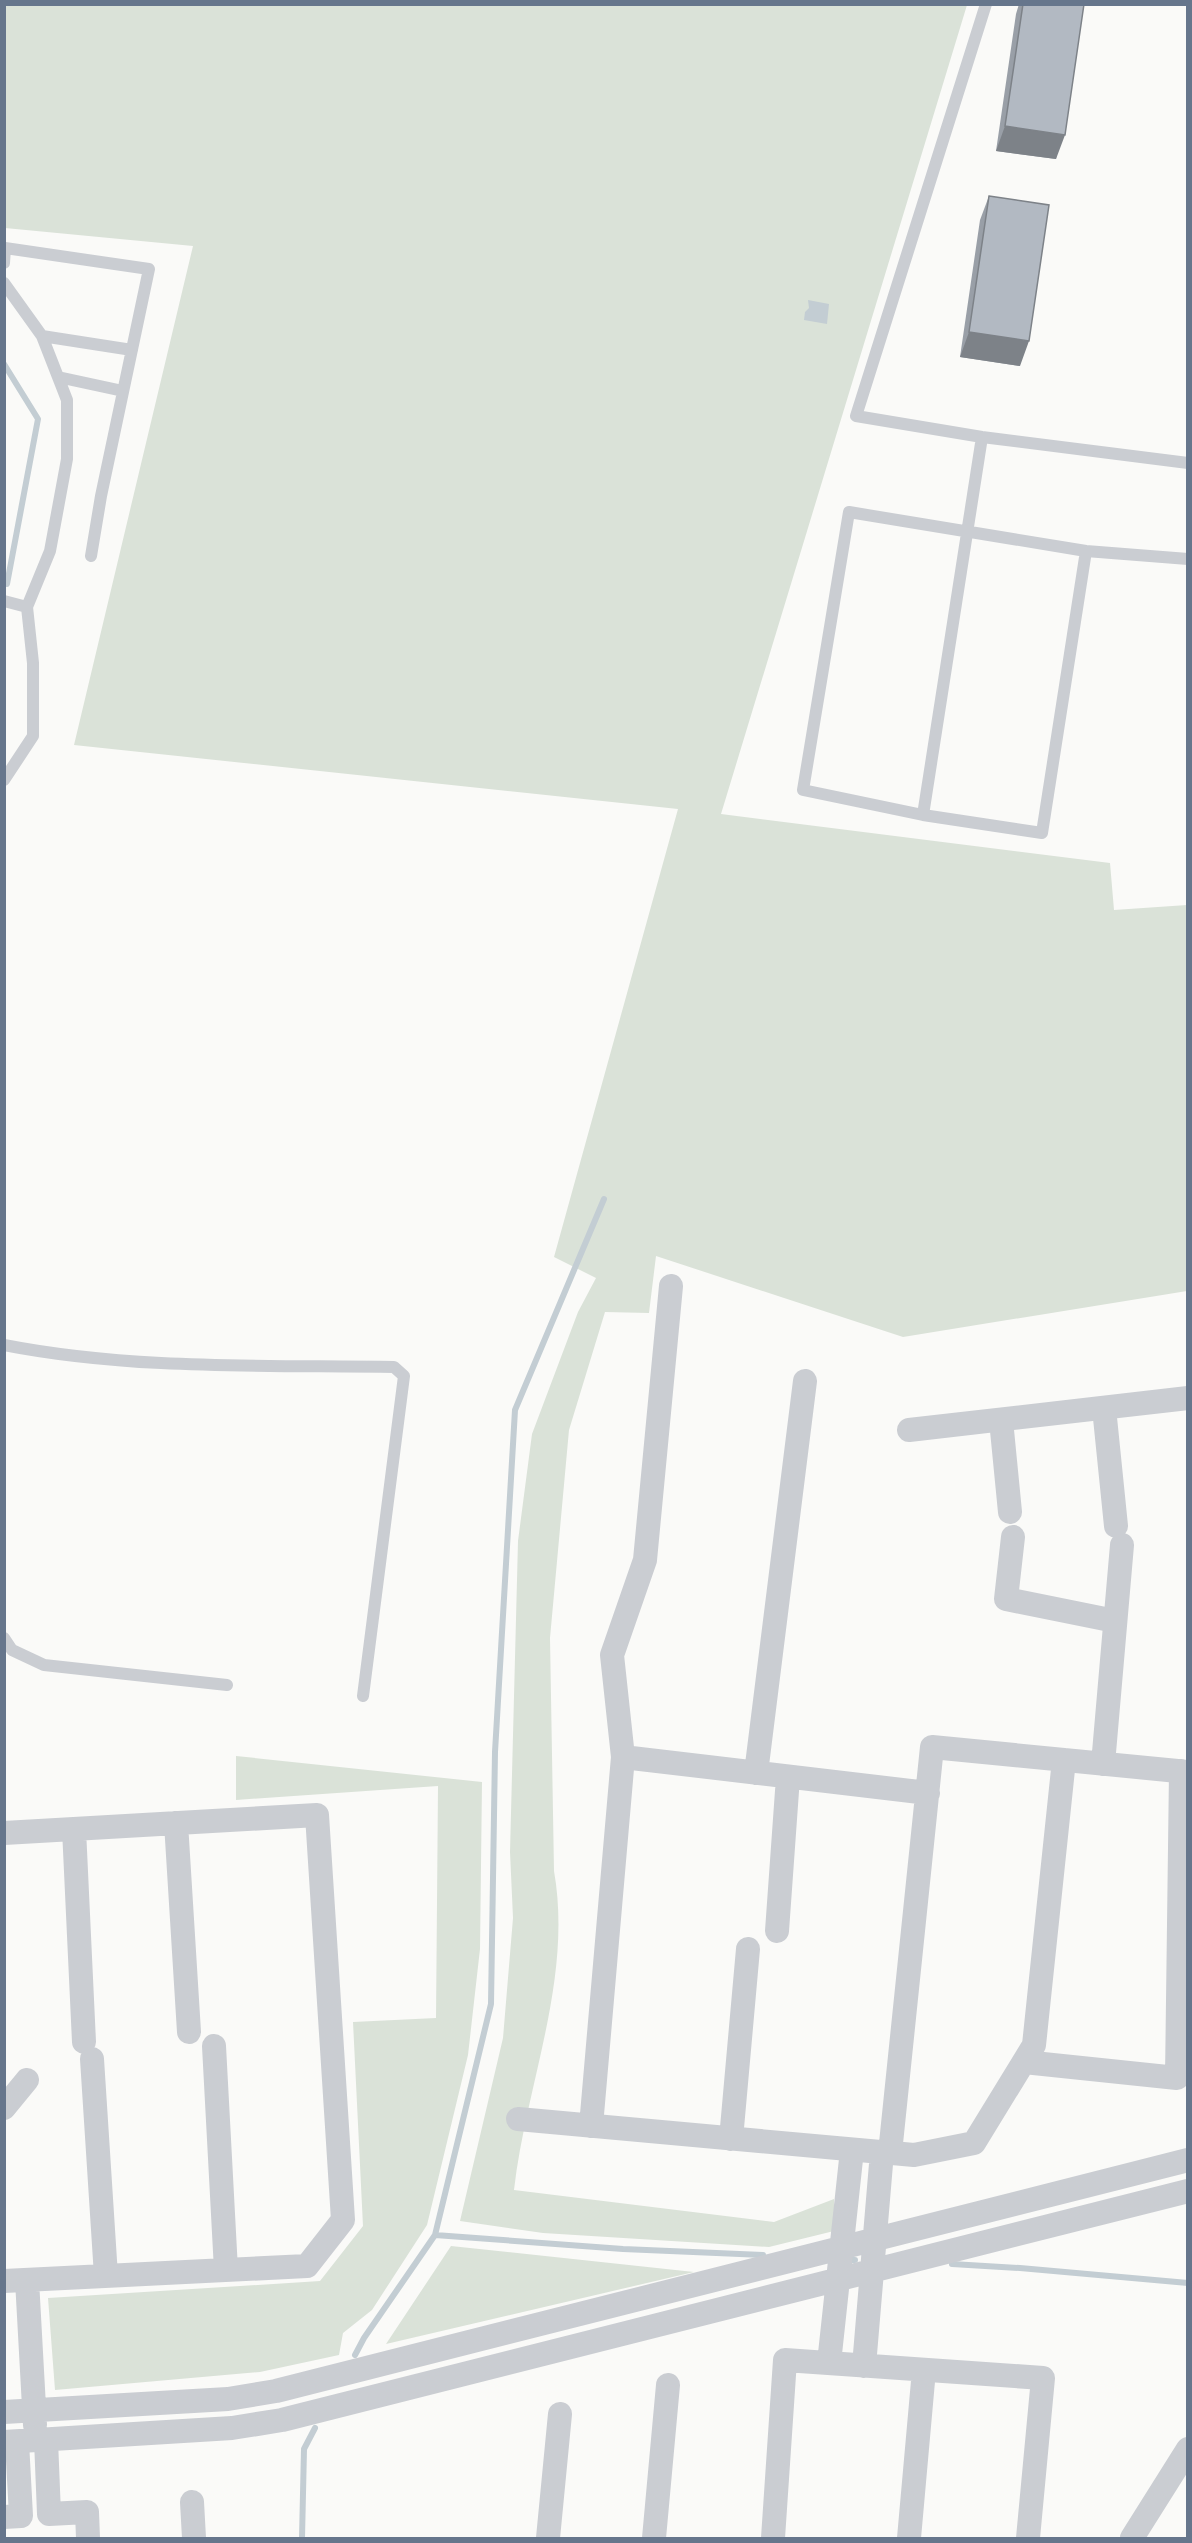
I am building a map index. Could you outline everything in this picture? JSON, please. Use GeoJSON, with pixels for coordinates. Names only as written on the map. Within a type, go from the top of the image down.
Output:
{"type":"FeatureCollection","features":[{"type":"Feature","properties":{"kind":"street"},"geometry":{"type":"LineString","coordinates":[[591,2126],[623,1757],[612,1655],[645,1560],[671,1286]]}},
{"type":"Feature","properties":{"kind":"street"},"geometry":{"type":"LineString","coordinates":[[756,1773],[805,1381]]}},
{"type":"Feature","properties":{"kind":"street"},"geometry":{"type":"LineString","coordinates":[[909,1430],[1188,1398]]}},
{"type":"Feature","properties":{"kind":"street"},"geometry":{"type":"LineString","coordinates":[[1103,1764],[1115,1621],[1119,1536],[1104,1408]]}},
{"type":"Feature","properties":{"kind":"street"},"geometry":{"type":"LineString","coordinates":[[1001,1420],[1010,1512]]}},
{"type":"Feature","properties":{"kind":"street"},"geometry":{"type":"LineString","coordinates":[[1013,1537],[1006,1599],[1115,1621]]}},
{"type":"Feature","properties":{"kind":"street"},"geometry":{"type":"LineString","coordinates":[[864,2366],[874,2240],[932,1747],[1184,1772],[1178,2078],[1024,2062]]}},
{"type":"Feature","properties":{"kind":"street"},"geometry":{"type":"LineString","coordinates":[[623,1757],[928,1793]]}},
{"type":"Feature","properties":{"kind":"street"},"geometry":{"type":"LineString","coordinates":[[518,2119],[914,2155],[974,2143],[1034,2045],[1064,1760]]}},
{"type":"Feature","properties":{"kind":"street"},"geometry":{"type":"LineString","coordinates":[[777,1931],[788,1777]]}},
{"type":"Feature","properties":{"kind":"street"},"geometry":{"type":"LineString","coordinates":[[4,1833],[317,1815],[343,2220],[306,2266],[16,2281],[34,2411],[26,2441],[13,2516],[87,2512],[88,2538]]}},
{"type":"Feature","properties":{"kind":"street"},"geometry":{"type":"LineString","coordinates":[[176,1823],[189,2032]]}},
{"type":"Feature","properties":{"kind":"street"},"geometry":{"type":"LineString","coordinates":[[74,1829],[88,2050],[106,2276]]}},
{"type":"Feature","properties":{"kind":"street"},"geometry":{"type":"LineString","coordinates":[[731,2139],[748,1949]]}},
{"type":"Feature","properties":{"kind":"street"},"geometry":{"type":"LineString","coordinates":[[214,2046],[226,2270]]}},
{"type":"Feature","properties":{"kind":"street"},"geometry":{"type":"LineString","coordinates":[[4,2108],[27,2080]]}},
{"type":"Feature","properties":{"kind":"street"},"geometry":{"type":"LineString","coordinates":[[829,2363],[852,2150]]}},
{"type":"Feature","properties":{"kind":"street"},"geometry":{"type":"LineString","coordinates":[[4,2412],[228,2399],[276,2391],[1188,2160]]}},
{"type":"Feature","properties":{"kind":"street"},"geometry":{"type":"LineString","coordinates":[[26,2441],[232,2428],[282,2420],[1188,2191]]}},
{"type":"Feature","properties":{"kind":"street"},"geometry":{"type":"LineString","coordinates":[[772,2538],[785,2360],[1043,2378],[1028,2538]]}},
{"type":"Feature","properties":{"kind":"street"},"geometry":{"type":"LineString","coordinates":[[909,2538],[924,2370]]}},
{"type":"Feature","properties":{"kind":"street"},"geometry":{"type":"LineString","coordinates":[[654,2538],[668,2385]]}},
{"type":"Feature","properties":{"kind":"street"},"geometry":{"type":"LineString","coordinates":[[548,2538],[560,2414]]}},
{"type":"Feature","properties":{"kind":"street"},"geometry":{"type":"LineString","coordinates":[[26,2441],[49,2514]]}},
{"type":"Feature","properties":{"kind":"street"},"geometry":{"type":"LineString","coordinates":[[1132,2538],[1188,2449]]}},
{"type":"Feature","properties":{"kind":"street"},"geometry":{"type":"LineString","coordinates":[[192,2502],[194,2538]]}},
{"type":"Feature","properties":{"kind":"lane"},"geometry":{"type":"LineString","coordinates":[[986,4],[856,416],[982,437],[1188,463]]}},
{"type":"Feature","properties":{"kind":"lane"},"geometry":{"type":"LineString","coordinates":[[4,263],[5,248],[149,269],[91,556]]}},
{"type":"Feature","properties":{"kind":"lane"},"geometry":{"type":"LineString","coordinates":[[4,284],[42,336],[67,400],[67,459],[50,551],[27,607],[33,663],[33,736],[4,780]]}},
{"type":"Feature","properties":{"kind":"lane"},"geometry":{"type":"LineString","coordinates":[[42,336],[132,350]]}},
{"type":"Feature","properties":{"kind":"lane"},"geometry":{"type":"LineString","coordinates":[[58,377],[123,391]]}},
{"type":"Feature","properties":{"kind":"lane"},"geometry":{"type":"LineString","coordinates":[[923,814],[982,437]]}},
{"type":"Feature","properties":{"kind":"lane"},"geometry":{"type":"LineString","coordinates":[[1086,551],[1042,833],[923,814],[803,790],[849,512],[1086,551],[1188,559]]}},
{"type":"Feature","properties":{"kind":"lane"},"geometry":{"type":"LineString","coordinates":[[4,601],[27,607]]}},
{"type":"Feature","properties":{"kind":"lane"},"geometry":{"type":"LineString","coordinates":[[4,1345],[28,1350],[166,1364],[394,1366],[404,1376],[363,1696]]}},
{"type":"Feature","properties":{"kind":"lane"},"geometry":{"type":"LineString","coordinates":[[4,1638],[12,1650],[44,1665],[227,1685]]}},
{"type":"Feature","properties":{"kind":"shaded area"},"geometry":{"type":"Polygon","coordinates":[[[4,5],[967,5],[721,814],[1110,863],[1114,910],[1187,905],[1187,1291],[903,1337],[656,1256],[649,1313],[605,1312],[569,1430],[550,1638],[554,1871],[558,1911],[557,1952],[546,2031],[520,2150],[514,2190],[774,2222],[834,2199],[834,2231],[769,2247],[543,2233],[460,2221],[503,2038],[513,1918],[510,1852],[518,1541],[532,1434],[578,1312],[596,1278],[554,1257],[678,809],[74,745],[193,246],[5,228],[4,5]]]}},
{"type":"Feature","properties":{"kind":"shaded area"},"geometry":{"type":"Polygon","coordinates":[[[808,300],[829,304],[827,324],[804,320],[805,312],[809,308],[808,300]]]}},
{"type":"Feature","properties":{"kind":"shaded area"},"geometry":{"type":"Polygon","coordinates":[[[236,1756],[482,1782],[480,1949],[468,2055],[427,2225],[372,2310],[343,2333],[339,2355],[260,2372],[55,2390],[48,2298],[320,2281],[363,2226],[353,2022],[436,2018],[438,1786],[236,1800],[236,1756]]]}},
{"type":"Feature","properties":{"kind":"shaded area"},"geometry":{"type":"Polygon","coordinates":[[[451,2246],[694,2272],[386,2344],[451,2246]]]}},
{"type":"Feature","properties":{"kind":"building"},"geometry":{"type":"Polygon","coordinates":[[[1023,4],[1084,4],[1065,135],[1005,126],[1023,4]]]}},
{"type":"Feature","properties":{"kind":"building"},"geometry":{"type":"Polygon","coordinates":[[[989,196],[1049,205],[1029,341],[969,332],[989,196]]]}},
{"type":"Feature","properties":{"kind":"waterway"},"geometry":{"type":"LineString","coordinates":[[4,364],[38,419],[7,584]]}},
{"type":"Feature","properties":{"kind":"waterway"},"geometry":{"type":"LineString","coordinates":[[435,2235],[491,2004],[495,1752],[515,1410],[604,1199]]}},
{"type":"Feature","properties":{"kind":"waterway"},"geometry":{"type":"LineString","coordinates":[[355,2355],[364,2338],[435,2235],[623,2249],[763,2255]]}},
{"type":"Feature","properties":{"kind":"waterway"},"geometry":{"type":"LineString","coordinates":[[952,2264],[1188,2283]]}},
{"type":"Feature","properties":{"kind":"waterway"},"geometry":{"type":"LineString","coordinates":[[302,2538],[304,2449],[315,2428]]}}]}
